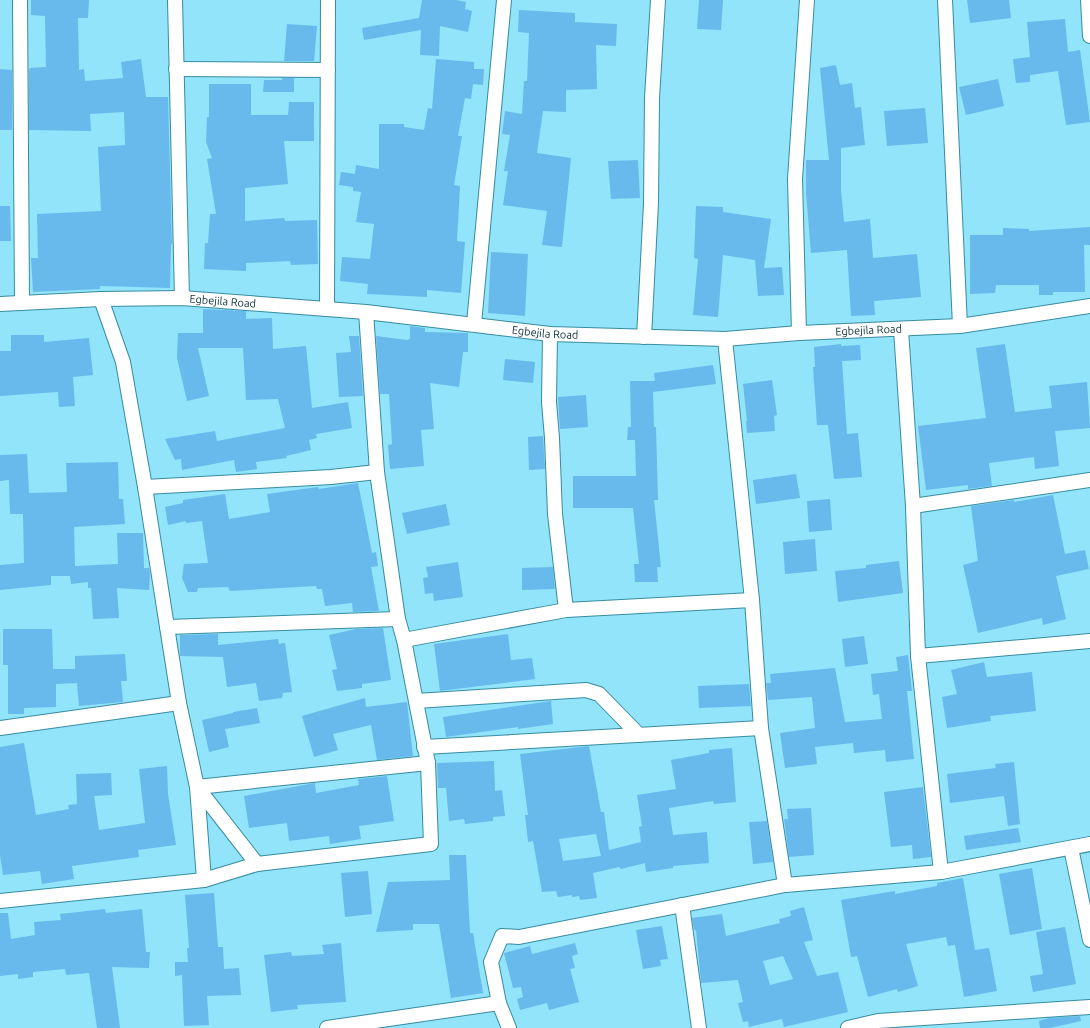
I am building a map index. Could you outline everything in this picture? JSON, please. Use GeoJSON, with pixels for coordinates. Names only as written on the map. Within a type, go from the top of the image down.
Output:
{"type":"FeatureCollection","features":[{"type":"Feature","properties":{"kind":"street"},"geometry":{"type":"LineString","coordinates":[[20,0],[22,303]]}},
{"type":"Feature","properties":{"kind":"street"},"geometry":{"type":"LineString","coordinates":[[175,0],[182,298]]}},
{"type":"Feature","properties":{"kind":"street"},"geometry":{"type":"LineString","coordinates":[[327,309],[328,0]]}},
{"type":"Feature","properties":{"kind":"street"},"geometry":{"type":"LineString","coordinates":[[474,324],[504,0]]}},
{"type":"Feature","properties":{"kind":"street"},"geometry":{"type":"LineString","coordinates":[[644,337],[651,204],[652,98],[658,0]]}},
{"type":"Feature","properties":{"kind":"street"},"geometry":{"type":"LineString","coordinates":[[799,333],[795,179],[807,0]]}},
{"type":"Feature","properties":{"kind":"street"},"geometry":{"type":"LineString","coordinates":[[945,0],[960,326]]}},
{"type":"Feature","properties":{"kind":"street"},"geometry":{"type":"LineString","coordinates":[[1088,0],[1090,36]]}},
{"type":"Feature","properties":{"kind":"street"},"geometry":{"type":"LineString","coordinates":[[176,69],[328,70]]}},
{"type":"Feature","properties":{"kind":"street","name":"Egbejila Road"},"geometry":{"type":"LineString","coordinates":[[0,304],[101,299],[182,298],[366,312],[550,334],[725,339],[799,333],[901,330],[960,326],[1090,306]]}},
{"type":"Feature","properties":{"kind":"street"},"geometry":{"type":"LineString","coordinates":[[101,299],[123,362],[146,487],[179,703],[197,787],[204,880]]}},
{"type":"Feature","properties":{"kind":"street"},"geometry":{"type":"LineString","coordinates":[[0,900],[204,880],[257,864],[431,844],[428,763],[404,640],[398,619],[377,472],[366,312]]}},
{"type":"Feature","properties":{"kind":"street"},"geometry":{"type":"LineString","coordinates":[[901,330],[913,506],[918,656],[941,872]]}},
{"type":"Feature","properties":{"kind":"street"},"geometry":{"type":"LineString","coordinates":[[550,334],[549,402],[555,514],[566,610]]}},
{"type":"Feature","properties":{"kind":"street"},"geometry":{"type":"LineString","coordinates":[[725,339],[752,600],[761,728],[785,885]]}},
{"type":"Feature","properties":{"kind":"street"},"geometry":{"type":"LineString","coordinates":[[146,487],[332,477],[377,472]]}},
{"type":"Feature","properties":{"kind":"street"},"geometry":{"type":"LineString","coordinates":[[913,506],[1090,480]]}},
{"type":"Feature","properties":{"kind":"street"},"geometry":{"type":"LineString","coordinates":[[404,640],[566,610],[752,600]]}},
{"type":"Feature","properties":{"kind":"street"},"geometry":{"type":"LineString","coordinates":[[167,628],[398,619]]}},
{"type":"Feature","properties":{"kind":"street"},"geometry":{"type":"LineString","coordinates":[[918,656],[1090,641]]}},
{"type":"Feature","properties":{"kind":"street"},"geometry":{"type":"LineString","coordinates":[[416,702],[586,690],[599,694],[639,735]]}},
{"type":"Feature","properties":{"kind":"street"},"geometry":{"type":"LineString","coordinates":[[0,728],[179,703]]}},
{"type":"Feature","properties":{"kind":"street"},"geometry":{"type":"LineString","coordinates":[[424,747],[761,728]]}},
{"type":"Feature","properties":{"kind":"street"},"geometry":{"type":"LineString","coordinates":[[197,787],[428,763]]}},
{"type":"Feature","properties":{"kind":"street"},"geometry":{"type":"LineString","coordinates":[[197,787],[257,864]]}},
{"type":"Feature","properties":{"kind":"street"},"geometry":{"type":"LineString","coordinates":[[509,1028],[499,1003],[491,962],[502,936],[519,937],[785,885],[941,872],[1090,844]]}},
{"type":"Feature","properties":{"kind":"street"},"geometry":{"type":"LineString","coordinates":[[1071,848],[1090,940]]}},
{"type":"Feature","properties":{"kind":"street"},"geometry":{"type":"LineString","coordinates":[[682,905],[699,1028]]}},
{"type":"Feature","properties":{"kind":"street"},"geometry":{"type":"LineString","coordinates":[[327,1028],[499,1003]]}},
{"type":"Feature","properties":{"kind":"street"},"geometry":{"type":"LineString","coordinates":[[848,1028],[878,1021],[1090,1007]]}},
{"type":"Feature","properties":{"kind":"building"},"geometry":{"type":"Polygon","coordinates":[[[31,0],[89,0],[88,18],[78,18],[79,70],[84,69],[85,81],[123,78],[121,62],[141,59],[146,97],[168,97],[172,244],[170,288],[100,286],[100,289],[33,292],[31,258],[38,258],[37,214],[101,211],[98,147],[125,145],[124,112],[90,114],[91,131],[29,130],[29,71],[30,68],[46,67],[45,16],[31,15],[31,0]]]}},
{"type":"Feature","properties":{"kind":"building"},"geometry":{"type":"Polygon","coordinates":[[[422,0],[456,0],[466,2],[465,9],[472,11],[468,32],[440,26],[439,56],[420,55],[421,30],[364,40],[362,28],[419,18],[422,0]]]}},
{"type":"Feature","properties":{"kind":"building"},"geometry":{"type":"Polygon","coordinates":[[[699,0],[723,0],[721,30],[697,29],[699,0]]]}},
{"type":"Feature","properties":{"kind":"building"},"geometry":{"type":"Polygon","coordinates":[[[967,0],[1009,0],[1011,18],[970,23],[967,0]]]}},
{"type":"Feature","properties":{"kind":"building"},"geometry":{"type":"Polygon","coordinates":[[[519,10],[575,13],[575,22],[617,24],[616,46],[596,45],[597,89],[566,90],[566,112],[543,111],[537,153],[571,158],[562,247],[542,245],[547,211],[503,205],[508,171],[504,171],[510,135],[502,134],[505,111],[522,114],[524,81],[527,81],[529,33],[518,32],[519,10]]]}},
{"type":"Feature","properties":{"kind":"building"},"geometry":{"type":"Polygon","coordinates":[[[1065,19],[1068,52],[1080,50],[1090,122],[1066,125],[1058,71],[1030,75],[1030,82],[1016,83],[1013,59],[1030,57],[1027,22],[1065,19]]]}},
{"type":"Feature","properties":{"kind":"building"},"geometry":{"type":"Polygon","coordinates":[[[287,24],[317,26],[314,61],[284,61],[287,24]]]}},
{"type":"Feature","properties":{"kind":"building"},"geometry":{"type":"Polygon","coordinates":[[[436,59],[474,62],[474,69],[484,69],[483,85],[473,84],[471,99],[465,98],[458,136],[462,136],[454,185],[460,186],[457,241],[465,242],[461,293],[427,290],[427,297],[367,294],[368,284],[340,281],[342,257],[370,259],[374,224],[356,222],[361,192],[353,191],[353,187],[339,185],[341,172],[355,174],[356,165],[379,169],[379,124],[404,124],[404,127],[424,130],[428,108],[432,109],[436,59]]]}},
{"type":"Feature","properties":{"kind":"building"},"geometry":{"type":"Polygon","coordinates":[[[836,65],[840,85],[852,83],[855,108],[861,107],[865,145],[841,148],[841,190],[844,222],[870,219],[873,258],[917,254],[921,297],[874,301],[875,315],[851,316],[847,250],[811,253],[806,193],[806,160],[829,160],[820,68],[836,65]]]}},
{"type":"Feature","properties":{"kind":"building"},"geometry":{"type":"Polygon","coordinates":[[[0,69],[12,70],[12,130],[0,130],[0,69]]]}},
{"type":"Feature","properties":{"kind":"building"},"geometry":{"type":"Polygon","coordinates":[[[282,78],[294,78],[294,92],[263,92],[264,80],[282,80],[282,78]]]}},
{"type":"Feature","properties":{"kind":"building"},"geometry":{"type":"Polygon","coordinates":[[[998,79],[1004,106],[966,115],[959,87],[998,79]]]}},
{"type":"Feature","properties":{"kind":"building"},"geometry":{"type":"Polygon","coordinates":[[[209,84],[251,84],[251,115],[288,115],[289,102],[314,102],[314,141],[284,141],[288,184],[245,188],[245,221],[284,218],[285,221],[317,220],[318,264],[291,265],[290,261],[246,263],[246,271],[204,269],[205,243],[208,243],[210,214],[216,214],[207,159],[212,158],[206,142],[207,117],[209,117],[209,84]]]}},
{"type":"Feature","properties":{"kind":"building"},"geometry":{"type":"Polygon","coordinates":[[[925,108],[928,143],[887,146],[884,111],[925,108]]]}},
{"type":"Feature","properties":{"kind":"building"},"geometry":{"type":"Polygon","coordinates":[[[638,160],[640,198],[611,199],[608,161],[638,160]]]}},
{"type":"Feature","properties":{"kind":"building"},"geometry":{"type":"Polygon","coordinates":[[[0,206],[10,206],[11,241],[0,241],[0,206]]]}},
{"type":"Feature","properties":{"kind":"building"},"geometry":{"type":"Polygon","coordinates":[[[696,206],[723,207],[723,212],[771,219],[764,268],[782,267],[784,295],[758,296],[755,260],[723,255],[718,317],[693,315],[698,259],[694,258],[696,206]]]}},
{"type":"Feature","properties":{"kind":"building"},"geometry":{"type":"Polygon","coordinates":[[[1090,227],[1090,245],[1084,245],[1085,292],[1053,292],[1053,295],[1039,295],[1039,285],[996,285],[995,293],[970,294],[970,235],[1003,235],[1003,228],[1029,229],[1029,231],[1090,227]]]}},
{"type":"Feature","properties":{"kind":"building"},"geometry":{"type":"Polygon","coordinates":[[[491,252],[528,254],[525,316],[488,313],[491,252]]]}},
{"type":"Feature","properties":{"kind":"building"},"geometry":{"type":"Polygon","coordinates":[[[203,309],[246,311],[246,319],[272,318],[273,349],[306,346],[312,408],[348,402],[352,428],[316,434],[317,438],[309,440],[311,450],[286,456],[287,458],[256,462],[257,469],[236,472],[234,460],[182,470],[181,459],[175,460],[165,439],[215,431],[217,441],[285,428],[278,399],[246,400],[243,348],[198,348],[209,396],[187,401],[177,358],[178,333],[203,333],[203,309]]]}},
{"type":"Feature","properties":{"kind":"building"},"geometry":{"type":"Polygon","coordinates":[[[410,326],[425,328],[425,332],[468,333],[468,352],[463,352],[459,387],[430,383],[434,429],[421,430],[424,466],[390,469],[388,445],[392,444],[389,394],[380,394],[376,336],[407,340],[410,339],[410,326]]]}},
{"type":"Feature","properties":{"kind":"building"},"geometry":{"type":"Polygon","coordinates":[[[11,335],[44,335],[44,342],[89,338],[93,375],[73,377],[75,406],[59,407],[58,392],[0,396],[0,351],[11,351],[11,335]]]}},
{"type":"Feature","properties":{"kind":"building"},"geometry":{"type":"Polygon","coordinates":[[[349,336],[359,336],[363,396],[339,397],[336,353],[351,352],[349,336]]]}},
{"type":"Feature","properties":{"kind":"building"},"geometry":{"type":"Polygon","coordinates":[[[841,344],[841,346],[860,345],[861,360],[842,361],[847,434],[858,433],[862,477],[834,479],[828,425],[817,425],[813,367],[815,367],[814,347],[841,344]]]}},
{"type":"Feature","properties":{"kind":"building"},"geometry":{"type":"Polygon","coordinates":[[[1005,344],[1015,412],[1052,408],[1049,386],[1087,382],[1090,428],[1055,431],[1059,466],[1035,469],[1034,457],[989,463],[992,486],[968,489],[968,485],[926,490],[918,426],[986,418],[976,348],[1005,344]]]}},
{"type":"Feature","properties":{"kind":"building"},"geometry":{"type":"Polygon","coordinates":[[[505,359],[535,362],[533,383],[503,380],[505,359]]]}},
{"type":"Feature","properties":{"kind":"building"},"geometry":{"type":"Polygon","coordinates":[[[713,365],[716,384],[653,392],[654,427],[656,427],[658,500],[654,500],[661,567],[657,567],[658,582],[635,582],[634,564],[639,564],[633,508],[573,508],[573,476],[636,476],[635,440],[627,440],[628,427],[631,427],[630,381],[655,381],[654,373],[713,365]]]}},
{"type":"Feature","properties":{"kind":"building"},"geometry":{"type":"Polygon","coordinates":[[[772,380],[777,415],[774,416],[775,431],[747,433],[743,384],[772,380]]]}},
{"type":"Feature","properties":{"kind":"building"},"geometry":{"type":"Polygon","coordinates":[[[586,395],[588,427],[560,429],[558,397],[586,395]]]}},
{"type":"Feature","properties":{"kind":"building"},"geometry":{"type":"Polygon","coordinates":[[[543,436],[545,469],[529,470],[528,437],[543,436]]]}},
{"type":"Feature","properties":{"kind":"building"},"geometry":{"type":"Polygon","coordinates":[[[27,454],[29,493],[67,492],[66,463],[118,462],[119,499],[123,499],[125,524],[74,527],[75,566],[118,564],[117,533],[143,533],[144,568],[149,568],[150,573],[149,590],[117,588],[119,618],[93,619],[91,588],[88,588],[88,582],[71,584],[70,576],[51,576],[51,585],[0,590],[0,565],[24,563],[23,514],[10,514],[9,480],[0,481],[0,455],[27,454]]]}},
{"type":"Feature","properties":{"kind":"building"},"geometry":{"type":"Polygon","coordinates":[[[796,474],[800,498],[756,504],[753,480],[796,474]]]}},
{"type":"Feature","properties":{"kind":"building"},"geometry":{"type":"Polygon","coordinates":[[[358,483],[372,553],[376,552],[378,566],[371,567],[379,611],[353,612],[352,603],[325,606],[322,589],[317,589],[316,586],[230,591],[228,587],[198,588],[197,592],[188,592],[182,578],[184,564],[208,563],[202,521],[186,523],[186,521],[168,525],[165,507],[183,503],[183,500],[225,494],[229,519],[270,512],[267,494],[318,487],[319,489],[358,483]]]}},
{"type":"Feature","properties":{"kind":"building"},"geometry":{"type":"Polygon","coordinates":[[[1053,495],[1065,554],[1085,550],[1089,569],[1056,576],[1066,619],[1043,625],[1042,618],[978,633],[963,565],[978,561],[971,506],[1014,500],[1014,502],[1053,495]]]}},
{"type":"Feature","properties":{"kind":"building"},"geometry":{"type":"Polygon","coordinates":[[[830,499],[832,530],[809,532],[807,501],[830,499]]]}},
{"type":"Feature","properties":{"kind":"building"},"geometry":{"type":"Polygon","coordinates":[[[446,504],[450,525],[407,534],[402,513],[446,504]]]}},
{"type":"Feature","properties":{"kind":"building"},"geometry":{"type":"Polygon","coordinates":[[[815,539],[817,571],[785,574],[783,542],[815,539]]]}},
{"type":"Feature","properties":{"kind":"building"},"geometry":{"type":"Polygon","coordinates":[[[899,561],[903,593],[838,602],[835,571],[866,568],[866,565],[899,561]]]}},
{"type":"Feature","properties":{"kind":"building"},"geometry":{"type":"Polygon","coordinates":[[[458,562],[463,597],[434,601],[433,593],[425,594],[423,578],[428,577],[426,567],[458,562]]]}},
{"type":"Feature","properties":{"kind":"building"},"geometry":{"type":"Polygon","coordinates":[[[553,567],[555,589],[522,590],[522,568],[553,567]]]}},
{"type":"Feature","properties":{"kind":"building"},"geometry":{"type":"Polygon","coordinates":[[[383,628],[391,680],[362,684],[362,688],[337,691],[332,670],[337,669],[329,635],[356,629],[383,628]]]}},
{"type":"Feature","properties":{"kind":"building"},"geometry":{"type":"Polygon","coordinates":[[[3,629],[52,629],[53,669],[75,669],[75,656],[125,654],[127,681],[121,681],[123,702],[79,706],[77,683],[56,684],[56,707],[24,708],[24,714],[8,714],[8,665],[3,665],[3,629]]]}},
{"type":"Feature","properties":{"kind":"building"},"geometry":{"type":"Polygon","coordinates":[[[218,634],[218,645],[278,639],[279,644],[285,643],[292,692],[283,693],[282,698],[259,701],[256,683],[227,687],[223,657],[180,656],[180,635],[218,634]]]}},
{"type":"Feature","properties":{"kind":"building"},"geometry":{"type":"Polygon","coordinates":[[[508,634],[511,660],[532,658],[535,679],[440,691],[434,644],[508,634]]]}},
{"type":"Feature","properties":{"kind":"building"},"geometry":{"type":"Polygon","coordinates":[[[864,636],[868,664],[845,667],[842,639],[864,636]]]}},
{"type":"Feature","properties":{"kind":"building"},"geometry":{"type":"Polygon","coordinates":[[[908,655],[912,691],[907,691],[914,759],[886,762],[885,750],[854,753],[853,743],[815,747],[817,764],[785,768],[780,733],[815,728],[812,697],[768,700],[766,683],[771,683],[770,674],[835,668],[845,722],[882,719],[879,694],[873,695],[871,674],[898,671],[896,657],[908,655]]]}},
{"type":"Feature","properties":{"kind":"building"},"geometry":{"type":"Polygon","coordinates":[[[984,662],[987,677],[1032,672],[1036,711],[990,716],[991,721],[947,728],[942,697],[957,694],[951,670],[984,662]]]}},
{"type":"Feature","properties":{"kind":"building"},"geometry":{"type":"Polygon","coordinates":[[[749,684],[751,706],[699,708],[698,686],[749,684]]]}},
{"type":"Feature","properties":{"kind":"building"},"geometry":{"type":"Polygon","coordinates":[[[365,698],[366,707],[407,702],[413,756],[377,760],[371,725],[333,734],[338,750],[314,757],[302,716],[365,698]]]}},
{"type":"Feature","properties":{"kind":"building"},"geometry":{"type":"Polygon","coordinates":[[[551,701],[553,724],[518,729],[518,727],[446,737],[443,717],[551,701]]]}},
{"type":"Feature","properties":{"kind":"building"},"geometry":{"type":"Polygon","coordinates":[[[257,708],[260,723],[225,729],[229,747],[209,752],[202,720],[233,712],[257,708]]]}},
{"type":"Feature","properties":{"kind":"building"},"geometry":{"type":"Polygon","coordinates":[[[24,743],[36,815],[69,809],[68,805],[77,804],[76,774],[111,773],[112,795],[94,796],[99,830],[145,823],[139,769],[167,766],[168,794],[176,845],[138,850],[139,857],[72,866],[74,879],[42,884],[40,871],[3,875],[0,855],[0,747],[24,743]]]}},
{"type":"Feature","properties":{"kind":"building"},"geometry":{"type":"Polygon","coordinates":[[[589,746],[601,812],[604,812],[609,850],[641,842],[639,827],[642,826],[637,795],[676,789],[671,760],[709,753],[709,750],[732,748],[736,802],[714,804],[713,801],[669,808],[673,835],[707,832],[709,863],[673,866],[673,868],[646,872],[645,863],[621,869],[619,867],[593,873],[597,898],[580,900],[579,896],[572,897],[572,895],[558,897],[556,891],[542,892],[533,841],[528,842],[525,815],[528,815],[520,754],[589,746]],[[596,834],[559,839],[563,861],[601,856],[596,834]]]}},
{"type":"Feature","properties":{"kind":"building"},"geometry":{"type":"Polygon","coordinates":[[[494,761],[495,791],[502,790],[505,816],[493,817],[493,821],[465,824],[464,819],[449,821],[446,788],[438,788],[437,763],[494,761]]]}},
{"type":"Feature","properties":{"kind":"building"},"geometry":{"type":"Polygon","coordinates":[[[1014,762],[1020,824],[1008,826],[1004,796],[950,803],[947,774],[996,768],[995,764],[1014,762]]]}},
{"type":"Feature","properties":{"kind":"building"},"geometry":{"type":"Polygon","coordinates":[[[387,776],[394,821],[359,826],[361,839],[330,844],[329,836],[289,841],[287,823],[249,828],[244,796],[315,783],[316,793],[359,785],[358,779],[387,776]]]}},
{"type":"Feature","properties":{"kind":"building"},"geometry":{"type":"Polygon","coordinates":[[[923,787],[931,857],[913,859],[912,845],[891,847],[884,792],[923,787]]]}},
{"type":"Feature","properties":{"kind":"building"},"geometry":{"type":"Polygon","coordinates":[[[811,808],[814,855],[789,857],[784,819],[788,819],[787,809],[811,808]]]}},
{"type":"Feature","properties":{"kind":"building"},"geometry":{"type":"Polygon","coordinates":[[[767,821],[773,862],[753,864],[749,822],[767,821]]]}},
{"type":"Feature","properties":{"kind":"building"},"geometry":{"type":"Polygon","coordinates":[[[1018,828],[1021,842],[966,850],[964,836],[1018,828]]]}},
{"type":"Feature","properties":{"kind":"building"},"geometry":{"type":"Polygon","coordinates":[[[449,855],[466,855],[470,933],[473,933],[483,993],[451,998],[439,924],[413,924],[413,930],[376,932],[388,882],[450,880],[449,855]]]}},
{"type":"Feature","properties":{"kind":"building"},"geometry":{"type":"Polygon","coordinates":[[[1032,868],[1042,929],[1010,935],[999,874],[1032,868]]]}},
{"type":"Feature","properties":{"kind":"building"},"geometry":{"type":"Polygon","coordinates":[[[368,871],[372,914],[345,917],[341,873],[368,871]]]}},
{"type":"Feature","properties":{"kind":"building"},"geometry":{"type":"Polygon","coordinates":[[[963,878],[975,950],[989,948],[997,991],[964,997],[955,945],[948,946],[946,937],[906,944],[918,986],[898,992],[897,989],[868,997],[857,956],[851,957],[841,900],[895,891],[895,894],[937,886],[937,883],[963,878]]]}},
{"type":"Feature","properties":{"kind":"building"},"geometry":{"type":"Polygon","coordinates":[[[214,893],[218,947],[223,947],[224,969],[239,968],[241,995],[207,996],[209,1025],[184,1026],[182,975],[175,976],[175,962],[188,962],[187,948],[189,948],[185,895],[214,893]]]}},
{"type":"Feature","properties":{"kind":"building"},"geometry":{"type":"Polygon","coordinates":[[[804,907],[813,940],[804,942],[817,976],[838,972],[848,1012],[784,1027],[782,1019],[749,1027],[748,1021],[743,1022],[738,1003],[743,1002],[738,980],[701,983],[696,930],[694,930],[692,918],[722,914],[726,936],[780,923],[779,919],[791,916],[790,911],[804,907]],[[783,956],[763,961],[770,985],[793,979],[783,956]]]}},
{"type":"Feature","properties":{"kind":"building"},"geometry":{"type":"Polygon","coordinates":[[[105,909],[106,913],[142,909],[146,952],[150,952],[149,968],[112,967],[120,1028],[97,1028],[89,973],[66,975],[65,969],[33,972],[33,977],[18,979],[18,974],[0,976],[0,913],[8,913],[11,939],[35,935],[34,922],[61,920],[60,914],[105,909]]]}},
{"type":"Feature","properties":{"kind":"building"},"geometry":{"type":"Polygon","coordinates":[[[662,926],[668,959],[660,960],[661,966],[643,969],[636,930],[662,926]]]}},
{"type":"Feature","properties":{"kind":"building"},"geometry":{"type":"Polygon","coordinates":[[[1065,927],[1076,984],[1033,992],[1030,976],[1043,974],[1036,932],[1065,927]]]}},
{"type":"Feature","properties":{"kind":"building"},"geometry":{"type":"Polygon","coordinates":[[[341,943],[346,1002],[297,1005],[298,1009],[271,1012],[264,955],[291,952],[292,956],[324,954],[322,945],[341,943]]]}},
{"type":"Feature","properties":{"kind":"building"},"geometry":{"type":"Polygon","coordinates":[[[575,943],[578,954],[572,956],[575,968],[570,969],[579,1002],[549,1010],[547,1003],[520,1010],[517,999],[523,997],[521,987],[513,988],[504,953],[530,946],[532,954],[575,943]]]}},
{"type":"Feature","properties":{"kind":"building"},"geometry":{"type":"Polygon","coordinates":[[[1080,1016],[1081,1021],[1050,1028],[1040,1028],[1039,1021],[1049,1018],[1080,1016]]]}}]}
